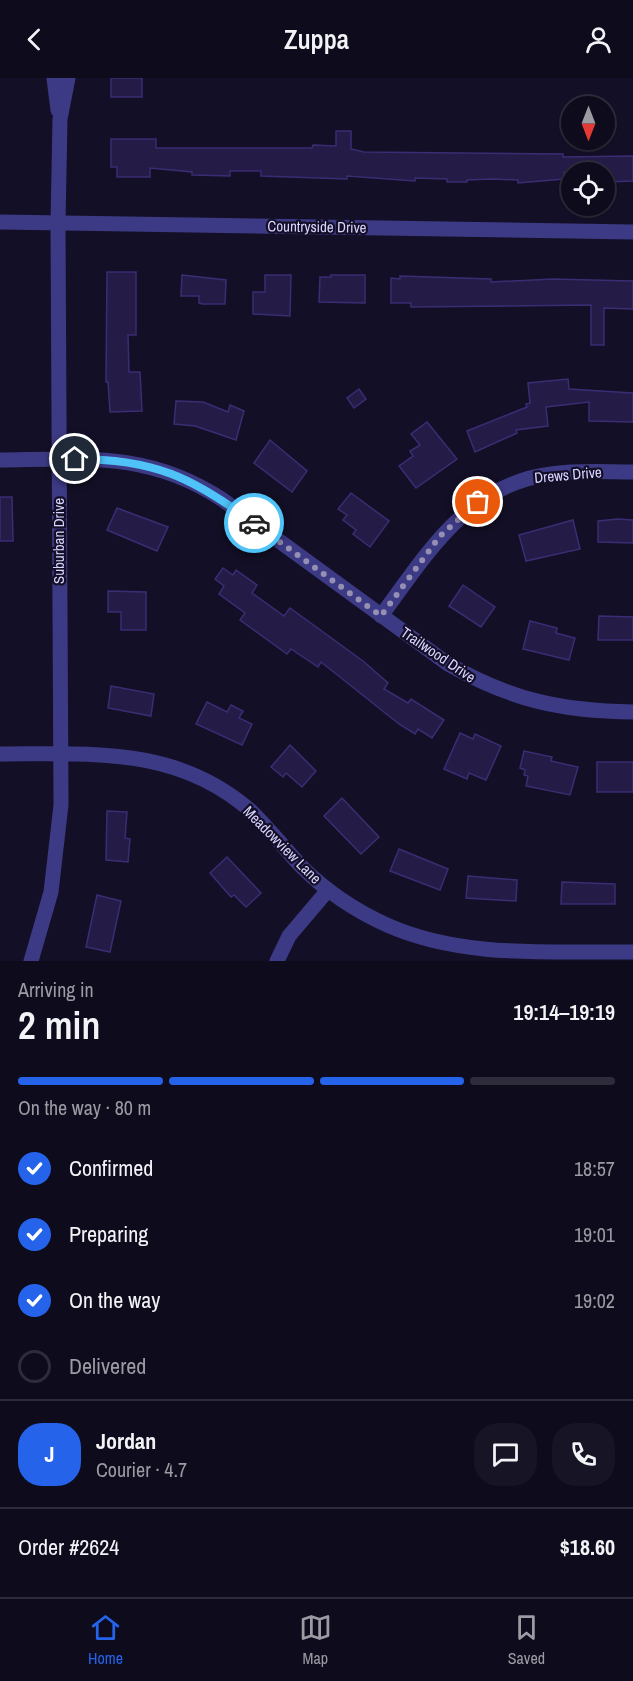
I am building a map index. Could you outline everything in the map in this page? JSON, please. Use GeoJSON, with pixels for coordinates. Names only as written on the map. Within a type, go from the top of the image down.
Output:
{"type":"FeatureCollection","features":[{"type":"Feature","properties":{"kind":"street","name":"Suburban Drive"},"geometry":{"type":"LineString","coordinates":[[32,961],[51,892],[58,849],[61,754],[58,223],[60,118],[54,78]]}},
{"type":"Feature","properties":{"kind":"street","name":"Suburban Drive"},"geometry":{"type":"LineString","coordinates":[[60,118],[68,78]]}},
{"type":"Feature","properties":{"kind":"street","name":"Countryside Drive"},"geometry":{"type":"LineString","coordinates":[[0,222],[633,232]]}},
{"type":"Feature","properties":{"kind":"street","name":"Trailwood Drive"},"geometry":{"type":"LineString","coordinates":[[0,460],[59,459],[133,462],[191,481],[224,500],[448,664],[479,682],[512,696],[548,706],[585,711],[633,712]]}},
{"type":"Feature","properties":{"kind":"street","name":"Drews Drive"},"geometry":{"type":"LineString","coordinates":[[381,616],[440,536],[457,518],[486,497],[524,480],[548,474],[633,472]]}},
{"type":"Feature","properties":{"kind":"street","name":"Meadowview Lane"},"geometry":{"type":"LineString","coordinates":[[0,754],[115,754],[147,759],[203,779],[252,813],[302,867],[328,890],[356,909],[419,937],[500,956],[633,952]]}},
{"type":"Feature","properties":{"kind":"street"},"geometry":{"type":"LineString","coordinates":[[278,961],[289,936],[328,890]]}},
{"type":"Feature","properties":{"kind":"building"},"geometry":{"type":"Polygon","coordinates":[[[111,78],[142,78],[142,97],[111,97],[111,78]]]}},
{"type":"Feature","properties":{"kind":"building"},"geometry":{"type":"Polygon","coordinates":[[[336,131],[351,131],[351,149],[364,152],[563,154],[563,157],[633,156],[633,181],[615,182],[615,162],[561,162],[561,179],[518,183],[518,180],[492,179],[447,182],[447,179],[415,178],[415,181],[347,176],[347,179],[261,176],[261,171],[230,171],[230,176],[192,175],[192,172],[150,168],[150,177],[117,177],[117,167],[111,167],[111,139],[156,139],[156,148],[336,146],[336,131]]]}},
{"type":"Feature","properties":{"kind":"building"},"geometry":{"type":"Polygon","coordinates":[[[107,272],[136,272],[136,335],[128,335],[129,372],[140,372],[142,411],[110,412],[108,382],[106,382],[107,272]]]}},
{"type":"Feature","properties":{"kind":"building"},"geometry":{"type":"Polygon","coordinates":[[[182,275],[226,280],[225,304],[202,304],[199,303],[199,296],[181,296],[182,275]]]}},
{"type":"Feature","properties":{"kind":"building"},"geometry":{"type":"Polygon","coordinates":[[[265,275],[291,275],[290,316],[253,314],[253,292],[265,292],[265,275]]]}},
{"type":"Feature","properties":{"kind":"building"},"geometry":{"type":"Polygon","coordinates":[[[331,275],[365,275],[365,303],[319,302],[320,277],[331,277],[331,275]]]}},
{"type":"Feature","properties":{"kind":"building"},"geometry":{"type":"Polygon","coordinates":[[[400,276],[491,279],[491,282],[553,279],[633,281],[633,309],[604,308],[604,345],[591,345],[591,305],[411,307],[411,303],[391,303],[391,278],[400,279],[400,276]]]}},
{"type":"Feature","properties":{"kind":"building"},"geometry":{"type":"Polygon","coordinates":[[[568,379],[569,389],[633,393],[633,422],[589,421],[589,402],[546,407],[548,426],[516,430],[517,433],[475,452],[467,431],[527,407],[526,404],[530,403],[528,383],[568,379]]]}},
{"type":"Feature","properties":{"kind":"building"},"geometry":{"type":"Polygon","coordinates":[[[359,389],[366,399],[354,408],[347,398],[359,389]]]}},
{"type":"Feature","properties":{"kind":"building"},"geometry":{"type":"Polygon","coordinates":[[[176,401],[203,402],[228,412],[230,405],[244,411],[236,440],[195,426],[174,424],[176,401]]]}},
{"type":"Feature","properties":{"kind":"building"},"geometry":{"type":"Polygon","coordinates":[[[427,422],[457,459],[416,488],[399,466],[413,456],[410,451],[420,445],[411,434],[427,422]]]}},
{"type":"Feature","properties":{"kind":"building"},"geometry":{"type":"Polygon","coordinates":[[[270,440],[307,471],[292,492],[254,463],[270,440]]]}},
{"type":"Feature","properties":{"kind":"building"},"geometry":{"type":"Polygon","coordinates":[[[351,493],[389,521],[370,547],[353,534],[356,530],[343,520],[347,515],[338,509],[351,493]]]}},
{"type":"Feature","properties":{"kind":"building"},"geometry":{"type":"Polygon","coordinates":[[[0,497],[12,497],[13,541],[0,541],[0,497]]]}},
{"type":"Feature","properties":{"kind":"building"},"geometry":{"type":"Polygon","coordinates":[[[117,508],[168,527],[157,551],[107,530],[117,508]]]}},
{"type":"Feature","properties":{"kind":"building"},"geometry":{"type":"Polygon","coordinates":[[[573,520],[580,549],[526,561],[519,535],[573,520]]]}},
{"type":"Feature","properties":{"kind":"building"},"geometry":{"type":"Polygon","coordinates":[[[633,520],[633,543],[598,542],[598,521],[633,520]]]}},
{"type":"Feature","properties":{"kind":"building"},"geometry":{"type":"Polygon","coordinates":[[[223,568],[233,575],[236,570],[257,585],[252,593],[284,616],[290,608],[363,661],[388,683],[384,689],[408,703],[411,699],[444,720],[432,738],[418,729],[415,734],[399,724],[321,662],[318,667],[291,649],[287,654],[240,620],[245,613],[219,594],[224,586],[215,579],[223,568]]]}},
{"type":"Feature","properties":{"kind":"building"},"geometry":{"type":"Polygon","coordinates":[[[463,585],[495,607],[481,627],[449,606],[463,585]]]}},
{"type":"Feature","properties":{"kind":"building"},"geometry":{"type":"Polygon","coordinates":[[[108,591],[146,592],[146,630],[121,630],[121,612],[108,612],[108,591]]]}},
{"type":"Feature","properties":{"kind":"building"},"geometry":{"type":"Polygon","coordinates":[[[599,616],[633,617],[633,640],[598,640],[599,616]]]}},
{"type":"Feature","properties":{"kind":"building"},"geometry":{"type":"Polygon","coordinates":[[[530,621],[557,628],[556,633],[575,638],[569,660],[523,649],[530,621]]]}},
{"type":"Feature","properties":{"kind":"building"},"geometry":{"type":"Polygon","coordinates":[[[111,686],[154,694],[151,716],[108,708],[111,686]]]}},
{"type":"Feature","properties":{"kind":"building"},"geometry":{"type":"Polygon","coordinates":[[[207,702],[227,712],[231,705],[243,711],[239,718],[252,724],[242,745],[196,724],[207,702]]]}},
{"type":"Feature","properties":{"kind":"building"},"geometry":{"type":"Polygon","coordinates":[[[460,733],[473,739],[475,734],[501,746],[486,780],[469,773],[467,779],[444,769],[460,733]]]}},
{"type":"Feature","properties":{"kind":"building"},"geometry":{"type":"Polygon","coordinates":[[[290,745],[316,771],[302,787],[286,773],[283,777],[271,767],[290,745]]]}},
{"type":"Feature","properties":{"kind":"building"},"geometry":{"type":"Polygon","coordinates":[[[524,751],[552,757],[551,761],[578,767],[570,795],[526,786],[528,776],[524,775],[525,770],[520,768],[524,751]]]}},
{"type":"Feature","properties":{"kind":"building"},"geometry":{"type":"Polygon","coordinates":[[[597,762],[633,762],[633,792],[597,792],[597,762]]]}},
{"type":"Feature","properties":{"kind":"building"},"geometry":{"type":"Polygon","coordinates":[[[342,798],[379,837],[361,854],[324,816],[342,798]]]}},
{"type":"Feature","properties":{"kind":"building"},"geometry":{"type":"Polygon","coordinates":[[[107,811],[127,812],[125,838],[130,839],[128,862],[106,860],[107,811]]]}},
{"type":"Feature","properties":{"kind":"building"},"geometry":{"type":"Polygon","coordinates":[[[399,849],[448,869],[440,890],[390,871],[399,849]]]}},
{"type":"Feature","properties":{"kind":"building"},"geometry":{"type":"Polygon","coordinates":[[[227,857],[261,893],[246,907],[234,895],[231,897],[210,873],[227,857]]]}},
{"type":"Feature","properties":{"kind":"building"},"geometry":{"type":"Polygon","coordinates":[[[468,876],[517,880],[516,901],[466,898],[468,876]]]}},
{"type":"Feature","properties":{"kind":"building"},"geometry":{"type":"Polygon","coordinates":[[[562,882],[615,884],[615,904],[561,904],[562,882]]]}},
{"type":"Feature","properties":{"kind":"building"},"geometry":{"type":"Polygon","coordinates":[[[97,895],[121,901],[110,952],[86,947],[97,895]]]}},
{"type":"Feature","properties":{"kind":"way so far"},"geometry":{"type":"LineString","coordinates":[[254,523],[381,616],[440,536],[457,518],[478,502]]}},
{"type":"Feature","properties":{"kind":"route"},"geometry":{"type":"LineString","coordinates":[[75,459],[133,462],[164,470],[211,492],[254,523]]}}]}
